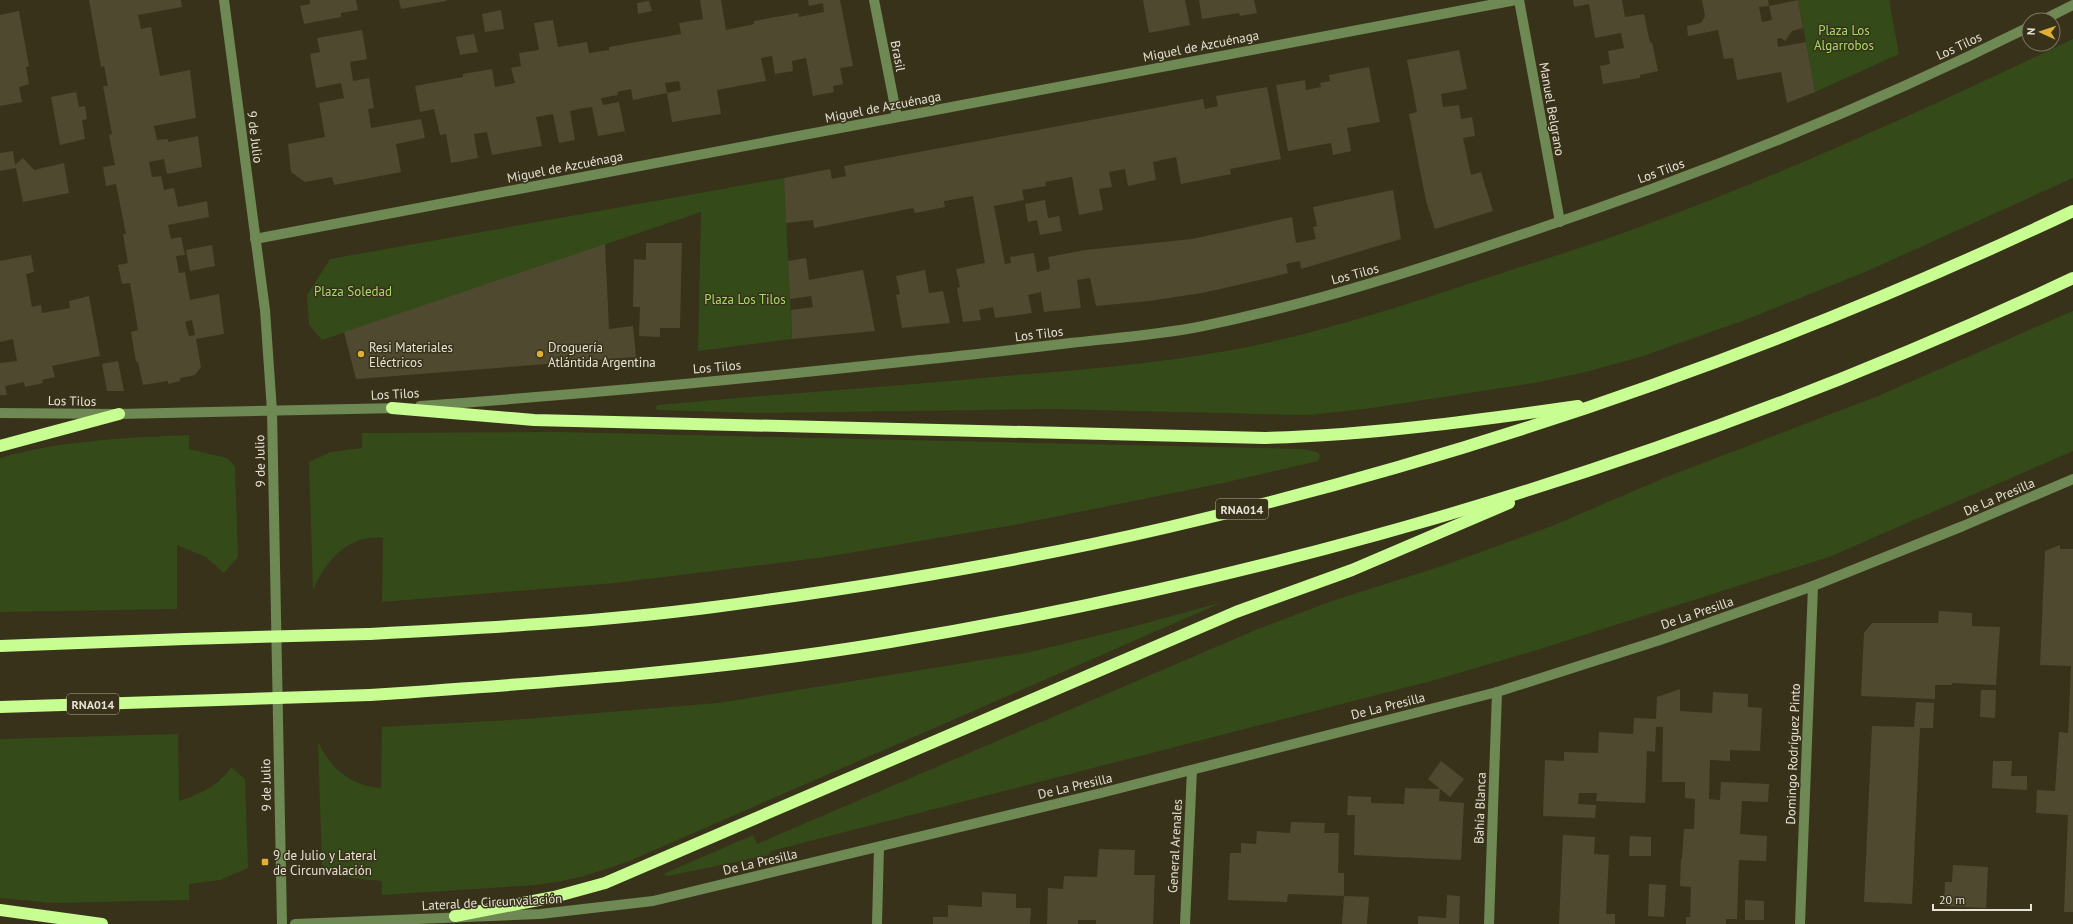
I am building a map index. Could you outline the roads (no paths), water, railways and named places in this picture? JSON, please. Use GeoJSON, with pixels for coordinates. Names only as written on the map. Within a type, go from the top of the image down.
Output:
{"type":"FeatureCollection","features":[{"type":"Feature","properties":{"kind":"highway","name":"RNA014"},"geometry":{"type":"LineString","coordinates":[[0,646],[368,634],[556,623],[710,608],[882,582],[1054,552],[1166,528],[1337,484],[1447,453],[1607,401],[1734,356],[1828,319],[2014,239],[2073,211]]}},
{"type":"Feature","properties":{"kind":"highway","name":"RNA014"},"geometry":{"type":"LineString","coordinates":[[0,707],[370,695],[512,686],[676,671],[886,643],[1120,599],[1278,562],[1415,524],[1569,477],[1710,429],[1805,393],[1961,328],[2073,278]]}},
{"type":"Feature","properties":{"kind":"highway"},"geometry":{"type":"LineString","coordinates":[[392,408],[534,420],[1265,438],[1353,434],[1410,428],[1498,418],[1607,401]]}},
{"type":"Feature","properties":{"kind":"highway"},"geometry":{"type":"LineString","coordinates":[[0,446],[119,414]]}},
{"type":"Feature","properties":{"kind":"highway"},"geometry":{"type":"LineString","coordinates":[[455,916],[582,890],[648,866],[752,819],[1229,615],[1352,570],[1569,477]]}},
{"type":"Feature","properties":{"kind":"highway"},"geometry":{"type":"LineString","coordinates":[[0,910],[102,924]]}},
{"type":"Feature","properties":{"kind":"street","name":"9 de Julio"},"geometry":{"type":"LineString","coordinates":[[224,0],[268,337],[272,411],[282,924]]}},
{"type":"Feature","properties":{"kind":"street","name":"Brasil"},"geometry":{"type":"LineString","coordinates":[[874,0],[897,117]]}},
{"type":"Feature","properties":{"kind":"street","name":"Miguel de Azcuénaga"},"geometry":{"type":"LineString","coordinates":[[255,239],[1517,0]]}},
{"type":"Feature","properties":{"kind":"street","name":"Manuel Belgrano"},"geometry":{"type":"LineString","coordinates":[[1517,0],[1560,222]]}},
{"type":"Feature","properties":{"kind":"street"},"geometry":{"type":"LineString","coordinates":[[2059,12],[2073,5]]}},
{"type":"Feature","properties":{"kind":"street","name":"Los Tilos"},"geometry":{"type":"LineString","coordinates":[[0,413],[119,414],[392,408],[839,369],[1123,338],[1201,326],[1267,311],[1422,268],[1560,222],[1699,171],[1801,131],[1913,82],[2021,31]]}},
{"type":"Feature","properties":{"kind":"street","name":"De La Presilla"},"geometry":{"type":"LineString","coordinates":[[690,893],[1192,770],[1497,692],[1660,640],[1813,586],[2073,480]]}},
{"type":"Feature","properties":{"kind":"street","name":"Domingo Rodríguez Pinto"},"geometry":{"type":"LineString","coordinates":[[1800,924],[1813,586]]}},
{"type":"Feature","properties":{"kind":"street","name":"Bahía Blanca"},"geometry":{"type":"LineString","coordinates":[[1489,924],[1497,692]]}},
{"type":"Feature","properties":{"kind":"street","name":"General Arenales"},"geometry":{"type":"LineString","coordinates":[[1185,924],[1192,770]]}},
{"type":"Feature","properties":{"kind":"street"},"geometry":{"type":"LineString","coordinates":[[877,924],[878,847]]}},
{"type":"Feature","properties":{"kind":"street","name":"Lateral de Circunvalación"},"geometry":{"type":"LineString","coordinates":[[295,924],[455,916],[540,914],[596,909],[653,901],[690,893]]}},
{"type":"Feature","properties":{"kind":"place","name":"Resi Materiales Eléctricos"},"geometry":{"type":"Point","coordinates":[361,354]}},
{"type":"Feature","properties":{"kind":"place","name":"Droguería Atlántida Argentina"},"geometry":{"type":"Point","coordinates":[540,354]}},
{"type":"Feature","properties":{"kind":"place","name":"9 de Julio y Lateral de Circunvalación"},"geometry":{"type":"Point","coordinates":[265,862]}},
{"type":"Feature","properties":{"kind":"park label","name":"Plaza Los Algarrobos"},"geometry":{"type":"Point","coordinates":[1844,38]}},
{"type":"Feature","properties":{"kind":"park label","name":"Plaza Soledad"},"geometry":{"type":"Point","coordinates":[353,291]}},
{"type":"Feature","properties":{"kind":"park label","name":"Plaza Los Tilos"},"geometry":{"type":"Point","coordinates":[745,299]}}]}
